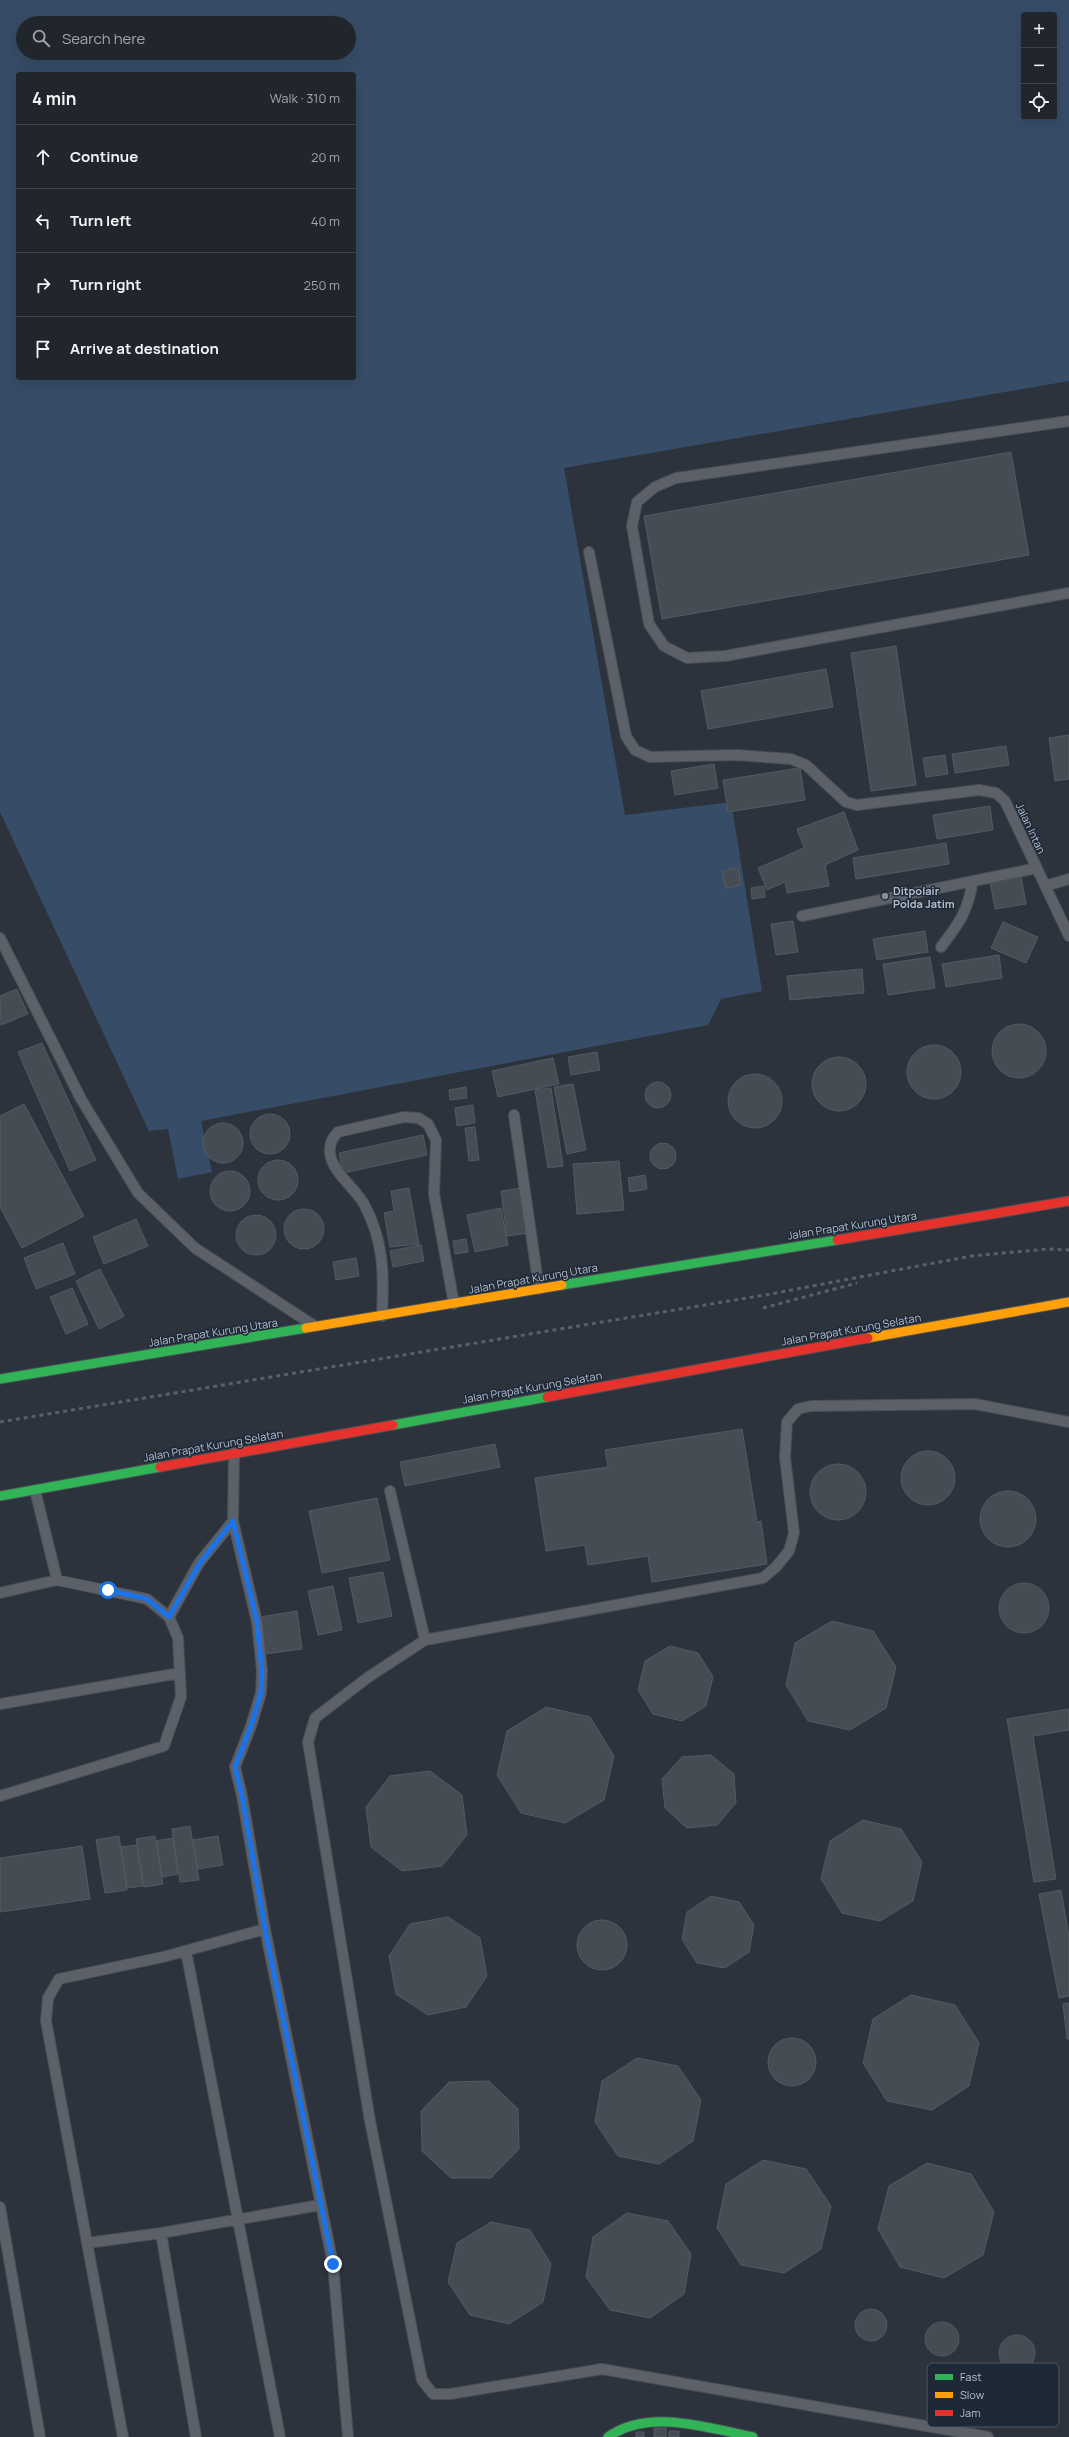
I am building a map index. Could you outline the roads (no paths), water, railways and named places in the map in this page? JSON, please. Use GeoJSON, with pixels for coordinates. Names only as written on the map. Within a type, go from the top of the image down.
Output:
{"type":"FeatureCollection","features":[{"type":"Feature","properties":{"kind":"street","name":"Jalan Prapat Kurung Utara"},"geometry":{"type":"LineString","coordinates":[[0,1379],[1069,1201]]}},
{"type":"Feature","properties":{"kind":"street","name":"Jalan Prapat Kurung Selatan"},"geometry":{"type":"LineString","coordinates":[[0,1496],[1069,1302]]}},
{"type":"Feature","properties":{"kind":"street"},"geometry":{"type":"LineString","coordinates":[[608,2437],[612,2432],[638,2422],[661,2421],[753,2437]]}},
{"type":"Feature","properties":{"kind":"lane"},"geometry":{"type":"LineString","coordinates":[[1069,421],[676,478],[655,487],[637,502],[632,526],[649,624],[664,646],[687,658],[725,656],[1069,593]]}},
{"type":"Feature","properties":{"kind":"lane","name":"Jalan Intan"},"geometry":{"type":"LineString","coordinates":[[589,552],[626,736],[635,750],[650,757],[736,755],[791,759],[806,765],[846,802],[857,805],[979,790],[996,793],[1005,801],[1069,936]]}},
{"type":"Feature","properties":{"kind":"lane"},"geometry":{"type":"LineString","coordinates":[[802,916],[1037,868]]}},
{"type":"Feature","properties":{"kind":"lane"},"geometry":{"type":"LineString","coordinates":[[1045,886],[1069,879]]}},
{"type":"Feature","properties":{"kind":"lane"},"geometry":{"type":"LineString","coordinates":[[940,947],[963,919],[969,902],[973,882]]}},
{"type":"Feature","properties":{"kind":"lane"},"geometry":{"type":"LineString","coordinates":[[0,938],[81,1099],[138,1193],[195,1248],[316,1327]]}},
{"type":"Feature","properties":{"kind":"lane"},"geometry":{"type":"LineString","coordinates":[[514,1115],[539,1289]]}},
{"type":"Feature","properties":{"kind":"lane"},"geometry":{"type":"LineString","coordinates":[[382,1316],[384,1268],[382,1250],[364,1204],[334,1164],[330,1153],[331,1139],[338,1132],[404,1117],[418,1118],[428,1124],[436,1140],[434,1194],[454,1304]]}},
{"type":"Feature","properties":{"kind":"lane"},"geometry":{"type":"LineString","coordinates":[[927,2426],[602,2369],[450,2394],[433,2394],[422,2380],[370,2120],[308,1742],[315,1718],[367,1678],[425,1640],[763,1578],[776,1567],[789,1551],[794,1533],[785,1457],[787,1422],[798,1409],[819,1405],[975,1404],[1069,1422]]}},
{"type":"Feature","properties":{"kind":"lane"},"geometry":{"type":"LineString","coordinates":[[234,1453],[233,1521],[257,1622],[262,1671],[261,1693],[251,1726],[235,1767],[242,1796],[265,1929],[333,2264],[348,2437]]}},
{"type":"Feature","properties":{"kind":"lane"},"geometry":{"type":"LineString","coordinates":[[35,1490],[57,1580]]}},
{"type":"Feature","properties":{"kind":"lane"},"geometry":{"type":"LineString","coordinates":[[390,1491],[425,1640]]}},
{"type":"Feature","properties":{"kind":"lane"},"geometry":{"type":"LineString","coordinates":[[169,1617],[200,1563],[233,1521]]}},
{"type":"Feature","properties":{"kind":"lane"},"geometry":{"type":"LineString","coordinates":[[0,1593],[57,1580],[147,1599],[169,1617],[178,1638],[181,1697],[164,1746],[0,1796]]}},
{"type":"Feature","properties":{"kind":"lane"},"geometry":{"type":"LineString","coordinates":[[0,1704],[180,1673]]}},
{"type":"Feature","properties":{"kind":"lane"},"geometry":{"type":"LineString","coordinates":[[123,2437],[46,2021],[48,1998],[59,1979],[186,1951],[265,1929]]}},
{"type":"Feature","properties":{"kind":"lane"},"geometry":{"type":"LineString","coordinates":[[186,1951],[280,2437]]}},
{"type":"Feature","properties":{"kind":"lane"},"geometry":{"type":"LineString","coordinates":[[87,2243],[161,2233],[320,2205]]}},
{"type":"Feature","properties":{"kind":"lane"},"geometry":{"type":"LineString","coordinates":[[0,2207],[40,2437]]}},
{"type":"Feature","properties":{"kind":"lane"},"geometry":{"type":"LineString","coordinates":[[161,2233],[196,2437]]}},
{"type":"Feature","properties":{"kind":"lane"},"geometry":{"type":"LineString","coordinates":[[931,2427],[988,2437]]}},
{"type":"Feature","properties":{"kind":"water"},"geometry":{"type":"Polygon","coordinates":[[[0,0],[1069,0],[1069,381],[564,468],[625,815],[731,802],[762,991],[721,999],[708,1025],[201,1121],[212,1172],[178,1179],[168,1129],[149,1131],[0,812],[0,0]]]}},
{"type":"Feature","properties":{"kind":"railway"},"geometry":{"type":"LineString","coordinates":[[0,1422],[765,1295],[971,1256],[1048,1249],[1069,1250]]}},
{"type":"Feature","properties":{"kind":"railway"},"geometry":{"type":"LineString","coordinates":[[763,1308],[857,1283]]}},
{"type":"Feature","properties":{"kind":"place","name":"Ditpolair Polda Jatim"},"geometry":{"type":"Point","coordinates":[885,896]}}]}
